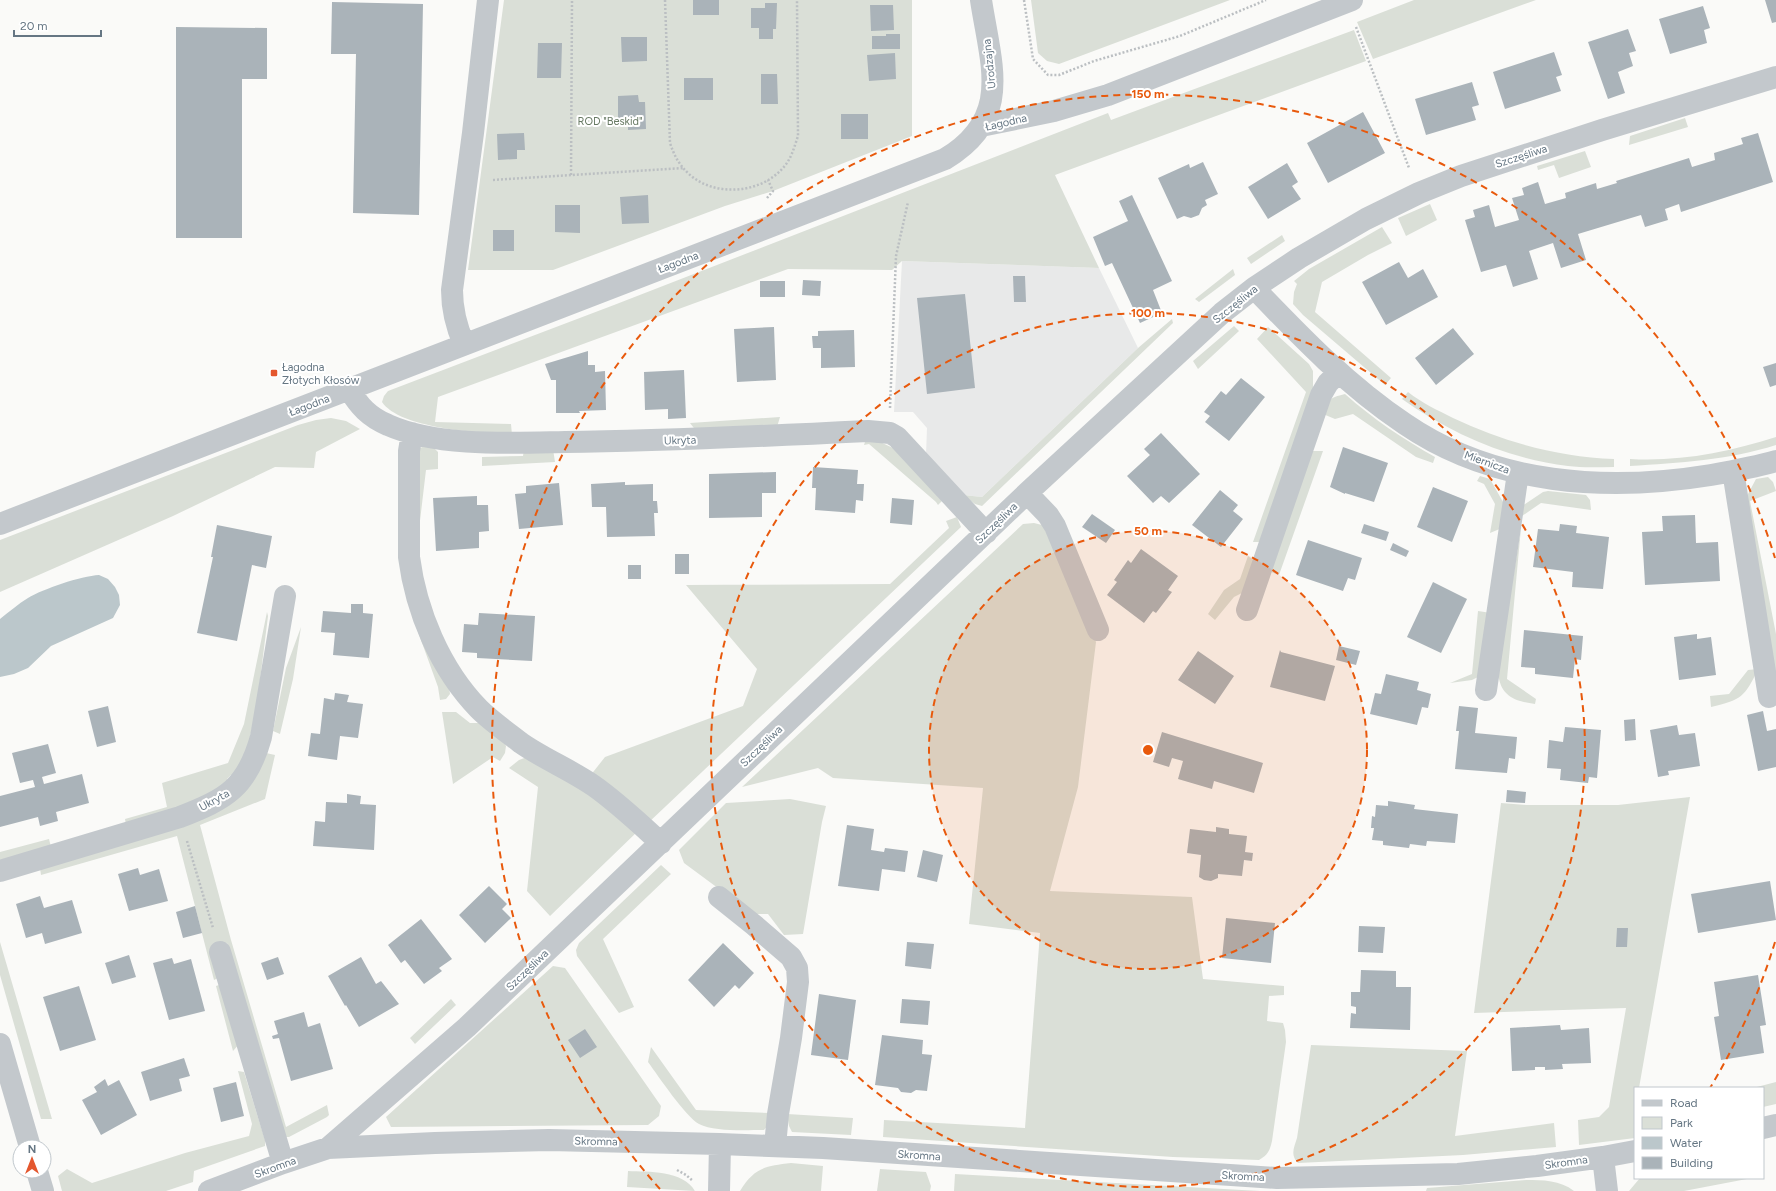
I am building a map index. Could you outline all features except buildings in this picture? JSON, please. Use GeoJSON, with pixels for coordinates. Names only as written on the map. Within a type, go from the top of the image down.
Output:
{"type":"FeatureCollection","features":[{"type":"Feature","properties":{"kind":"street"},"geometry":{"type":"LineString","coordinates":[[464,344],[458,332],[452,308],[452,290],[473,133],[488,0]]}},
{"type":"Feature","properties":{"kind":"street","name":"Urodzajna"},"geometry":{"type":"LineString","coordinates":[[981,0],[993,85],[990,108],[981,126]]}},
{"type":"Feature","properties":{"kind":"street","name":"Łagodna"},"geometry":{"type":"LineString","coordinates":[[0,524],[945,159],[958,151],[973,138],[981,126],[1054,111],[1108,95],[1352,0]]}},
{"type":"Feature","properties":{"kind":"street","name":"Szczęśliwa"},"geometry":{"type":"LineString","coordinates":[[328,1148],[467,1027],[1027,493],[1222,313],[1254,288],[1299,258],[1366,219],[1419,193],[1461,176],[1602,130],[1776,77]]}},
{"type":"Feature","properties":{"kind":"street","name":"Miernicza"},"geometry":{"type":"LineString","coordinates":[[1254,288],[1314,349],[1339,372],[1405,424],[1438,443],[1480,461],[1518,473],[1561,481],[1611,484],[1661,482],[1732,471],[1776,461]]}},
{"type":"Feature","properties":{"kind":"street"},"geometry":{"type":"LineString","coordinates":[[1247,610],[1321,396],[1328,383],[1339,372]]}},
{"type":"Feature","properties":{"kind":"street","name":"Ukryta"},"geometry":{"type":"LineString","coordinates":[[349,389],[358,405],[372,416],[389,426],[412,433],[463,441],[497,443],[690,440],[868,431],[890,433]]}},
{"type":"Feature","properties":{"kind":"street"},"geometry":{"type":"LineString","coordinates":[[412,433],[409,469],[410,569],[421,609],[434,641],[449,669],[479,709],[501,728],[523,744],[592,785],[617,803],[661,843]]}},
{"type":"Feature","properties":{"kind":"street"},"geometry":{"type":"LineString","coordinates":[[890,433],[897,437],[986,533]]}},
{"type":"Feature","properties":{"kind":"street"},"geometry":{"type":"LineString","coordinates":[[1732,471],[1769,697]]}},
{"type":"Feature","properties":{"kind":"street"},"geometry":{"type":"LineString","coordinates":[[1486,690],[1518,473]]}},
{"type":"Feature","properties":{"kind":"street"},"geometry":{"type":"LineString","coordinates":[[1027,493],[1048,515],[1055,526],[1098,630]]}},
{"type":"Feature","properties":{"kind":"street","name":"Ukryta"},"geometry":{"type":"LineString","coordinates":[[0,871],[180,817],[224,797],[238,785],[256,757],[261,737],[285,596]]}},
{"type":"Feature","properties":{"kind":"street"},"geometry":{"type":"LineString","coordinates":[[719,897],[791,957],[797,968],[798,982],[791,1038],[778,1114],[775,1146]]}},
{"type":"Feature","properties":{"kind":"street"},"geometry":{"type":"LineString","coordinates":[[220,952],[283,1163]]}},
{"type":"Feature","properties":{"kind":"street"},"geometry":{"type":"LineString","coordinates":[[0,1044],[28,1139]]}},
{"type":"Feature","properties":{"kind":"street"},"geometry":{"type":"LineString","coordinates":[[1764,1128],[1776,1125]]}},
{"type":"Feature","properties":{"kind":"street","name":"Skromna"},"geometry":{"type":"LineString","coordinates":[[209,1191],[328,1148],[435,1143],[549,1140],[775,1146],[1277,1178],[1458,1174],[1603,1157],[1634,1151]]}},
{"type":"Feature","properties":{"kind":"street"},"geometry":{"type":"LineString","coordinates":[[719,1191],[720,1144]]}},
{"type":"Feature","properties":{"kind":"street"},"geometry":{"type":"LineString","coordinates":[[1603,1157],[1607,1191]]}},
{"type":"Feature","properties":{"kind":"street"},"geometry":{"type":"LineString","coordinates":[[39,1179],[43,1191]]}},
{"type":"Feature","properties":{"kind":"path"},"geometry":{"type":"LineString","coordinates":[[571,176],[572,0]]}},
{"type":"Feature","properties":{"kind":"path"},"geometry":{"type":"LineString","coordinates":[[665,0],[670,142],[674,155],[684,168],[700,182],[712,187],[724,189],[752,188],[768,180],[782,169],[792,154],[798,136],[797,0]]}},
{"type":"Feature","properties":{"kind":"path"},"geometry":{"type":"LineString","coordinates":[[1024,0],[1033,59],[1048,75],[1059,75],[1094,61],[1180,36],[1266,0]]}},
{"type":"Feature","properties":{"kind":"path"},"geometry":{"type":"LineString","coordinates":[[1355,24],[1419,193]]}},
{"type":"Feature","properties":{"kind":"path"},"geometry":{"type":"LineString","coordinates":[[487,180],[684,168]]}},
{"type":"Feature","properties":{"kind":"path"},"geometry":{"type":"LineString","coordinates":[[890,433],[896,256],[909,194],[905,174]]}},
{"type":"Feature","properties":{"kind":"path"},"geometry":{"type":"LineString","coordinates":[[768,180],[773,191]]}},
{"type":"Feature","properties":{"kind":"path"},"geometry":{"type":"LineString","coordinates":[[180,817],[220,952]]}},
{"type":"Feature","properties":{"kind":"shaded area"},"geometry":{"type":"Polygon","coordinates":[[[902,261],[1099,268],[1138,348],[982,497],[963,495],[926,455],[927,428],[913,412],[894,412],[902,261]]]}},
{"type":"Feature","properties":{"kind":"green space","name":"ROD \"Beskid\""},"geometry":{"type":"Polygon","coordinates":[[[504,0],[912,0],[912,136],[773,191],[725,206],[553,270],[468,270],[504,0]]]}},
{"type":"Feature","properties":{"kind":"green space"},"geometry":{"type":"Polygon","coordinates":[[[1031,0],[1230,0],[1059,64],[1047,61],[1038,53],[1031,0]]]}},
{"type":"Feature","properties":{"kind":"green space"},"geometry":{"type":"Polygon","coordinates":[[[1414,0],[1536,0],[1373,59],[1357,22],[1414,0]]]}},
{"type":"Feature","properties":{"kind":"green space"},"geometry":{"type":"Polygon","coordinates":[[[1354,30],[1366,61],[1055,175],[1099,268],[902,261],[892,270],[788,269],[438,397],[435,422],[511,424],[512,435],[462,431],[423,424],[392,411],[382,402],[388,391],[1108,113],[1111,120],[1354,30]]]}},
{"type":"Feature","properties":{"kind":"green space"},"geometry":{"type":"Polygon","coordinates":[[[1685,118],[1688,127],[1629,145],[1630,136],[1685,118]]]}},
{"type":"Feature","properties":{"kind":"green space"},"geometry":{"type":"Polygon","coordinates":[[[1585,151],[1591,167],[1559,178],[1554,165],[1538,170],[1537,166],[1585,151]]]}},
{"type":"Feature","properties":{"kind":"green space"},"geometry":{"type":"Polygon","coordinates":[[[1430,204],[1437,220],[1406,236],[1398,218],[1430,204]]]}},
{"type":"Feature","properties":{"kind":"green space"},"geometry":{"type":"Polygon","coordinates":[[[1382,227],[1392,243],[1322,282],[1315,312],[1391,378],[1385,385],[1303,315],[1293,304],[1294,292],[1297,284],[1294,281],[1309,269],[1382,227]]]}},
{"type":"Feature","properties":{"kind":"green space"},"geometry":{"type":"Polygon","coordinates":[[[1282,235],[1285,241],[1251,264],[1247,258],[1282,235]]]}},
{"type":"Feature","properties":{"kind":"green space"},"geometry":{"type":"Polygon","coordinates":[[[1233,269],[1235,275],[1199,302],[1195,299],[1233,269]]]}},
{"type":"Feature","properties":{"kind":"green space"},"geometry":{"type":"Polygon","coordinates":[[[1172,319],[1173,323],[982,506],[975,504],[963,495],[982,497],[1138,348],[1172,319]]]}},
{"type":"Feature","properties":{"kind":"green space"},"geometry":{"type":"Polygon","coordinates":[[[1234,326],[1239,331],[1198,369],[1193,361],[1234,326]]]}},
{"type":"Feature","properties":{"kind":"green space"},"geometry":{"type":"Polygon","coordinates":[[[1268,327],[1309,364],[1313,371],[1313,390],[1260,542],[1253,542],[1306,392],[1257,339],[1268,327]]]}},
{"type":"Feature","properties":{"kind":"green space"},"geometry":{"type":"Polygon","coordinates":[[[1408,392],[1424,403],[1472,427],[1532,447],[1572,455],[1614,459],[1614,467],[1568,466],[1546,463],[1502,451],[1460,434],[1421,412],[1402,399],[1408,392]]]}},
{"type":"Feature","properties":{"kind":"green space"},"geometry":{"type":"Polygon","coordinates":[[[1345,394],[1388,428],[1435,457],[1433,463],[1416,457],[1353,414],[1335,419],[1323,414],[1326,405],[1332,398],[1345,394]]]}},
{"type":"Feature","properties":{"kind":"green space"},"geometry":{"type":"Polygon","coordinates":[[[780,417],[777,427],[697,432],[690,423],[780,417]]]}},
{"type":"Feature","properties":{"kind":"green space"},"geometry":{"type":"Polygon","coordinates":[[[331,418],[346,421],[360,429],[316,452],[314,468],[275,467],[173,516],[0,592],[0,540],[298,425],[331,418]]]}},
{"type":"Feature","properties":{"kind":"green space"},"geometry":{"type":"Polygon","coordinates":[[[1776,437],[1776,445],[1740,454],[1685,462],[1630,466],[1630,459],[1667,459],[1704,455],[1776,437]]]}},
{"type":"Feature","properties":{"kind":"green space"},"geometry":{"type":"Polygon","coordinates":[[[876,440],[895,449],[942,501],[938,505],[869,444],[864,445],[865,442],[876,440]]]}},
{"type":"Feature","properties":{"kind":"green space"},"geometry":{"type":"Polygon","coordinates":[[[425,446],[433,447],[438,452],[438,469],[426,470],[415,563],[417,456],[420,448],[425,446]]]}},
{"type":"Feature","properties":{"kind":"green space"},"geometry":{"type":"Polygon","coordinates":[[[524,449],[553,449],[555,462],[482,466],[482,457],[523,456],[524,449]]]}},
{"type":"Feature","properties":{"kind":"green space"},"geometry":{"type":"Polygon","coordinates":[[[1311,451],[1323,451],[1279,575],[1269,571],[1311,451]]]}},
{"type":"Feature","properties":{"kind":"green space"},"geometry":{"type":"Polygon","coordinates":[[[1480,476],[1490,479],[1503,502],[1502,528],[1490,533],[1495,504],[1484,484],[1477,481],[1480,476]]]}},
{"type":"Feature","properties":{"kind":"green space"},"geometry":{"type":"Polygon","coordinates":[[[1768,477],[1773,482],[1776,491],[1750,501],[1776,634],[1776,678],[1747,500],[1748,494],[1756,479],[1768,477]]]}},
{"type":"Feature","properties":{"kind":"green space"},"geometry":{"type":"Polygon","coordinates":[[[1548,491],[1586,495],[1590,500],[1591,510],[1541,503],[1522,516],[1522,506],[1543,492],[1548,491]]]}},
{"type":"Feature","properties":{"kind":"green space"},"geometry":{"type":"Polygon","coordinates":[[[957,517],[961,527],[647,824],[590,776],[605,757],[743,706],[757,669],[686,585],[890,584],[949,528],[946,521],[957,517]]]}},
{"type":"Feature","properties":{"kind":"green space"},"geometry":{"type":"Polygon","coordinates":[[[1034,523],[1042,525],[1049,532],[1096,642],[1078,787],[1050,891],[1192,897],[1203,979],[1284,986],[1284,995],[1269,996],[1267,1021],[1283,1023],[1286,1042],[1272,1141],[1268,1152],[1259,1160],[1173,1157],[883,1137],[884,1120],[1025,1128],[1040,933],[969,924],[983,788],[833,778],[818,768],[742,787],[1023,524],[1034,523]]]}},
{"type":"Feature","properties":{"kind":"green space"},"geometry":{"type":"Polygon","coordinates":[[[1521,528],[1507,679],[1536,699],[1535,704],[1521,701],[1509,696],[1502,687],[1498,672],[1521,528]]]}},
{"type":"Feature","properties":{"kind":"green space"},"geometry":{"type":"Polygon","coordinates":[[[1248,556],[1255,561],[1244,592],[1234,597],[1215,620],[1208,614],[1224,590],[1240,579],[1248,556]]]}},
{"type":"Feature","properties":{"kind":"green space"},"geometry":{"type":"Polygon","coordinates":[[[1478,611],[1491,613],[1478,677],[1472,680],[1450,683],[1472,674],[1478,611]]]}},
{"type":"Feature","properties":{"kind":"green space"},"geometry":{"type":"Polygon","coordinates":[[[267,612],[268,616],[257,704],[247,752],[233,776],[231,775],[227,779],[228,781],[217,789],[179,808],[126,825],[125,819],[167,807],[162,783],[228,763],[244,724],[267,612]]]}},
{"type":"Feature","properties":{"kind":"green space"},"geometry":{"type":"Polygon","coordinates":[[[413,618],[449,687],[450,694],[446,699],[440,700],[438,687],[413,618]]]}},
{"type":"Feature","properties":{"kind":"green space"},"geometry":{"type":"Polygon","coordinates":[[[301,627],[293,679],[280,734],[273,731],[286,668],[301,627]]]}},
{"type":"Feature","properties":{"kind":"green space"},"geometry":{"type":"Polygon","coordinates":[[[1758,669],[1749,686],[1741,696],[1729,702],[1711,707],[1710,696],[1729,694],[1748,670],[1758,669]]]}},
{"type":"Feature","properties":{"kind":"green space"},"geometry":{"type":"Polygon","coordinates":[[[442,712],[456,712],[470,723],[480,723],[501,737],[506,746],[505,753],[500,761],[493,757],[453,784],[442,712]]]}},
{"type":"Feature","properties":{"kind":"green space"},"geometry":{"type":"Polygon","coordinates":[[[266,753],[275,755],[265,799],[200,825],[231,940],[286,1127],[327,1105],[329,1115],[327,1117],[289,1137],[285,1137],[283,1133],[227,943],[212,948],[220,977],[214,980],[177,836],[41,875],[40,868],[174,829],[266,753]]]}},
{"type":"Feature","properties":{"kind":"green space"},"geometry":{"type":"Polygon","coordinates":[[[527,757],[567,774],[638,831],[550,916],[527,891],[538,787],[509,768],[519,760],[527,757]]]}},
{"type":"Feature","properties":{"kind":"green space"},"geometry":{"type":"Polygon","coordinates":[[[1690,797],[1639,1087],[1634,1087],[1634,1138],[1579,1145],[1578,1120],[1599,1117],[1609,1107],[1626,1008],[1474,1013],[1501,803],[1526,805],[1618,805],[1690,797]]]}},
{"type":"Feature","properties":{"kind":"green space"},"geometry":{"type":"Polygon","coordinates":[[[790,799],[826,806],[803,934],[784,935],[768,914],[753,914],[684,863],[679,850],[726,803],[790,799]]]}},
{"type":"Feature","properties":{"kind":"green space"},"geometry":{"type":"Polygon","coordinates":[[[49,839],[51,847],[0,860],[0,852],[49,839]]]}},
{"type":"Feature","properties":{"kind":"green space"},"geometry":{"type":"Polygon","coordinates":[[[661,865],[671,874],[603,939],[634,1007],[619,1013],[577,956],[576,950],[579,943],[661,865]]]}},
{"type":"Feature","properties":{"kind":"green space"},"geometry":{"type":"Polygon","coordinates":[[[0,942],[52,1119],[41,1119],[0,975],[0,942]]]}},
{"type":"Feature","properties":{"kind":"green space"},"geometry":{"type":"Polygon","coordinates":[[[553,966],[565,968],[661,1106],[659,1116],[648,1125],[391,1127],[386,1117],[553,966]]]}},
{"type":"Feature","properties":{"kind":"green space"},"geometry":{"type":"Polygon","coordinates":[[[222,984],[240,1043],[233,1051],[216,986],[222,984]]]}},
{"type":"Feature","properties":{"kind":"green space"},"geometry":{"type":"Polygon","coordinates":[[[451,999],[456,1005],[415,1044],[410,1038],[451,999]]]}},
{"type":"Feature","properties":{"kind":"green space"},"geometry":{"type":"Polygon","coordinates":[[[1311,1045],[1467,1051],[1455,1136],[1554,1123],[1556,1147],[1463,1155],[1298,1163],[1294,1157],[1293,1151],[1297,1138],[1311,1045]]]}},
{"type":"Feature","properties":{"kind":"green space"},"geometry":{"type":"Polygon","coordinates":[[[651,1047],[696,1110],[770,1113],[768,1125],[764,1130],[721,1129],[705,1127],[693,1120],[665,1086],[648,1062],[651,1047]]]}},
{"type":"Feature","properties":{"kind":"green space"},"geometry":{"type":"Polygon","coordinates":[[[238,1071],[244,1072],[265,1140],[265,1146],[194,1171],[193,1182],[166,1191],[62,1191],[58,1176],[67,1169],[92,1183],[185,1153],[249,1136],[252,1124],[238,1071]]]}},
{"type":"Feature","properties":{"kind":"green space"},"geometry":{"type":"Polygon","coordinates":[[[1776,1082],[1776,1104],[1764,1107],[1764,1087],[1757,1087],[1776,1082]]]}},
{"type":"Feature","properties":{"kind":"green space"},"geometry":{"type":"Polygon","coordinates":[[[787,1114],[853,1118],[851,1135],[792,1132],[789,1126],[787,1114]]]}},
{"type":"Feature","properties":{"kind":"green space"},"geometry":{"type":"Polygon","coordinates":[[[791,1163],[823,1166],[821,1191],[740,1191],[750,1177],[755,1173],[774,1165],[791,1163]]]}},
{"type":"Feature","properties":{"kind":"green space"},"geometry":{"type":"Polygon","coordinates":[[[880,1169],[926,1172],[931,1186],[930,1191],[877,1191],[880,1169]]]}},
{"type":"Feature","properties":{"kind":"green space"},"geometry":{"type":"Polygon","coordinates":[[[628,1171],[655,1172],[674,1176],[689,1184],[695,1191],[627,1187],[628,1171]]]}},
{"type":"Feature","properties":{"kind":"green space"},"geometry":{"type":"Polygon","coordinates":[[[955,1174],[1260,1191],[954,1191],[955,1174]]]}},
{"type":"Feature","properties":{"kind":"green space"},"geometry":{"type":"Polygon","coordinates":[[[1639,1179],[1747,1179],[1684,1191],[1629,1191],[1639,1179]]]}},
{"type":"Feature","properties":{"kind":"green space"},"geometry":{"type":"Polygon","coordinates":[[[1526,1180],[1557,1183],[1569,1187],[1574,1191],[1426,1191],[1427,1188],[1526,1180]]]}},
{"type":"Feature","properties":{"kind":"water"},"geometry":{"type":"Polygon","coordinates":[[[99,575],[108,579],[115,587],[119,595],[120,605],[113,618],[51,646],[28,668],[14,674],[0,677],[0,619],[24,600],[35,594],[73,580],[99,575]]]}},
{"type":"Feature","properties":{"kind":"place","name":"Łagodna Złotych Kłosów"},"geometry":{"type":"Point","coordinates":[274,373]}}]}
